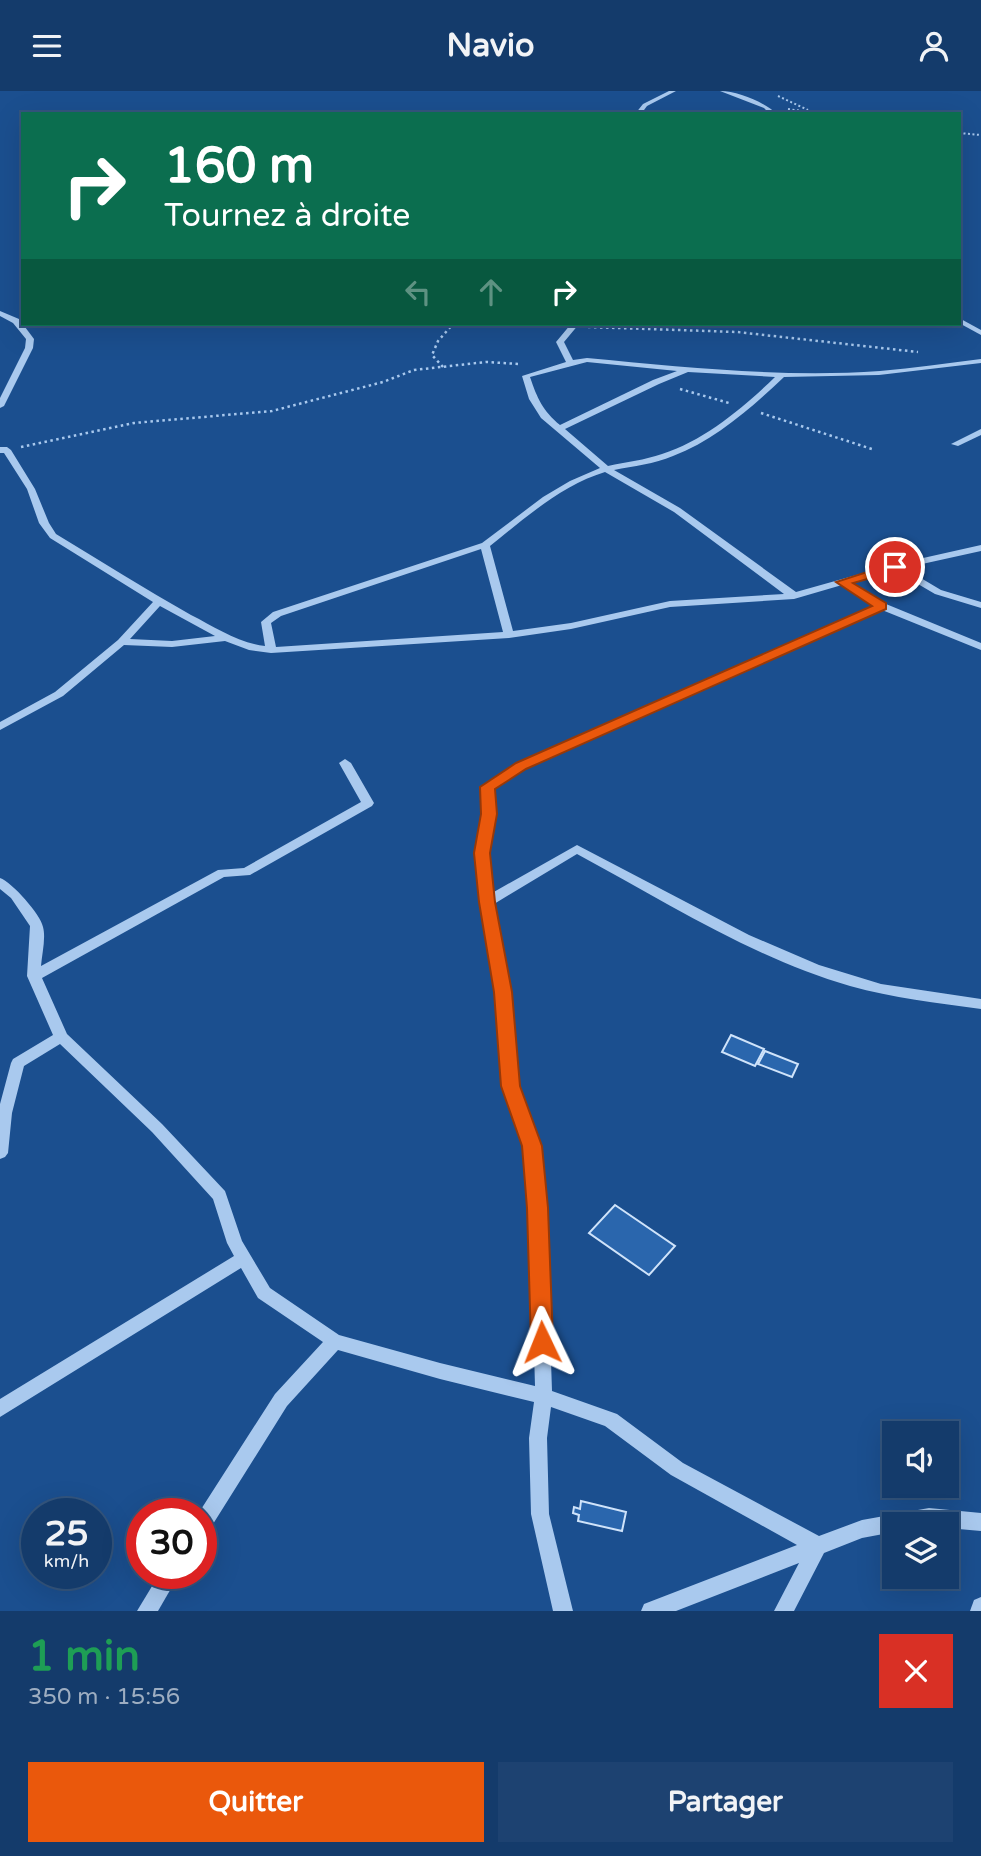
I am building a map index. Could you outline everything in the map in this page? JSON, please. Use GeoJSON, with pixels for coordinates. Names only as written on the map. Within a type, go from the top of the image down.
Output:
{"type":"FeatureCollection","features":[{"type":"Feature","properties":{"kind":"street"},"geometry":{"type":"LineString","coordinates":[[640,112],[645,105],[673,91]]}},
{"type":"Feature","properties":{"kind":"street"},"geometry":{"type":"LineString","coordinates":[[723,91],[766,107],[772,112]]}},
{"type":"Feature","properties":{"kind":"street"},"geometry":{"type":"LineString","coordinates":[[0,313],[16,321],[30,339],[29,348],[0,406]]}},
{"type":"Feature","properties":{"kind":"street"},"geometry":{"type":"LineString","coordinates":[[961,321],[981,333]]}},
{"type":"Feature","properties":{"kind":"street"},"geometry":{"type":"LineString","coordinates":[[570,362],[560,342],[572,326]]}},
{"type":"Feature","properties":{"kind":"street"},"geometry":{"type":"LineString","coordinates":[[794,596],[677,510],[606,468],[544,416],[533,399],[526,376],[570,362],[605,361],[687,370],[782,375],[879,373],[981,361]]}},
{"type":"Feature","properties":{"kind":"street"},"geometry":{"type":"LineString","coordinates":[[559,429],[687,370]]}},
{"type":"Feature","properties":{"kind":"street"},"geometry":{"type":"LineString","coordinates":[[271,650],[267,622],[277,614],[485,545],[539,504],[585,477],[606,468],[672,454],[747,408],[782,375]]}},
{"type":"Feature","properties":{"kind":"street"},"geometry":{"type":"LineString","coordinates":[[955,444],[981,432]]}},
{"type":"Feature","properties":{"kind":"street"},"geometry":{"type":"LineString","coordinates":[[3,450],[31,489],[44,523],[53,536],[159,601],[226,638],[271,650],[509,635],[571,626],[670,604],[794,596],[895,567],[981,548]]}},
{"type":"Feature","properties":{"kind":"street"},"geometry":{"type":"LineString","coordinates":[[485,545],[509,635]]}},
{"type":"Feature","properties":{"kind":"street"},"geometry":{"type":"LineString","coordinates":[[895,567],[938,592],[981,605]]}},
{"type":"Feature","properties":{"kind":"street"},"geometry":{"type":"LineString","coordinates":[[843,582],[882,606],[981,647]]}},
{"type":"Feature","properties":{"kind":"street"},"geometry":{"type":"LineString","coordinates":[[0,727],[59,694],[122,642],[159,601]]}},
{"type":"Feature","properties":{"kind":"street"},"geometry":{"type":"LineString","coordinates":[[563,1611],[540,1514],[538,1438],[544,1396],[538,1208],[532,1146],[511,1086],[503,992],[487,902],[482,853],[489,814],[487,787],[521,766],[882,606]]}},
{"type":"Feature","properties":{"kind":"street"},"geometry":{"type":"LineString","coordinates":[[122,642],[172,644],[226,638]]}},
{"type":"Feature","properties":{"kind":"street"},"geometry":{"type":"LineString","coordinates":[[34,977],[222,873],[246,872],[368,803],[345,763]]}},
{"type":"Feature","properties":{"kind":"street"},"geometry":{"type":"LineString","coordinates":[[487,902],[577,849],[736,934],[810,967],[853,982],[981,1004]]}},
{"type":"Feature","properties":{"kind":"street"},"geometry":{"type":"LineString","coordinates":[[0,882],[15,895],[37,926],[34,977],[61,1037],[158,1128],[220,1196],[235,1243],[264,1293],[335,1341],[440,1371],[544,1396],[611,1420],[677,1469],[818,1546]]}},
{"type":"Feature","properties":{"kind":"street"},"geometry":{"type":"LineString","coordinates":[[0,1153],[5,1113],[18,1063],[61,1037]]}},
{"type":"Feature","properties":{"kind":"street"},"geometry":{"type":"LineString","coordinates":[[0,1409],[244,1258]]}},
{"type":"Feature","properties":{"kind":"street"},"geometry":{"type":"LineString","coordinates":[[217,1500],[281,1400],[335,1341]]}},
{"type":"Feature","properties":{"kind":"street"},"geometry":{"type":"LineString","coordinates":[[651,1611],[862,1529],[929,1517],[981,1522]]}},
{"type":"Feature","properties":{"kind":"street"},"geometry":{"type":"LineString","coordinates":[[784,1611],[818,1546]]}},
{"type":"Feature","properties":{"kind":"street"},"geometry":{"type":"LineString","coordinates":[[147,1611],[161,1589]]}},
{"type":"Feature","properties":{"kind":"path"},"geometry":{"type":"LineString","coordinates":[[769,91],[811,112]]}},
{"type":"Feature","properties":{"kind":"path"},"geometry":{"type":"LineString","coordinates":[[766,107],[811,112]]}},
{"type":"Feature","properties":{"kind":"path"},"geometry":{"type":"LineString","coordinates":[[961,133],[981,135]]}},
{"type":"Feature","properties":{"kind":"path"},"geometry":{"type":"LineString","coordinates":[[443,367],[432,355],[438,341],[454,326]]}},
{"type":"Feature","properties":{"kind":"path"},"geometry":{"type":"LineString","coordinates":[[586,326],[609,330],[676,328],[775,335],[923,353]]}},
{"type":"Feature","properties":{"kind":"path"},"geometry":{"type":"LineString","coordinates":[[3,450],[145,422],[272,411],[383,382],[414,370],[485,362],[519,363]]}},
{"type":"Feature","properties":{"kind":"path"},"geometry":{"type":"LineString","coordinates":[[656,382],[747,408],[875,450]]}},
{"type":"Feature","properties":{"kind":"building"},"geometry":{"type":"Polygon","coordinates":[[[731,1035],[764,1049],[755,1066],[722,1052],[731,1035]]]}},
{"type":"Feature","properties":{"kind":"building"},"geometry":{"type":"Polygon","coordinates":[[[765,1051],[798,1064],[792,1077],[758,1064],[765,1051]]]}},
{"type":"Feature","properties":{"kind":"building"},"geometry":{"type":"Polygon","coordinates":[[[615,1205],[675,1246],[649,1275],[589,1233],[615,1205]]]}},
{"type":"Feature","properties":{"kind":"building"},"geometry":{"type":"Polygon","coordinates":[[[581,1501],[626,1512],[622,1531],[578,1521],[579,1515],[573,1513],[574,1507],[580,1509],[581,1501]]]}},
{"type":"Feature","properties":{"kind":"route"},"geometry":{"type":"LineString","coordinates":[[542,1342],[538,1208],[532,1146],[511,1086],[503,992],[487,902],[482,853],[489,814],[487,787],[521,766],[882,606],[843,582],[895,567]]}}]}
